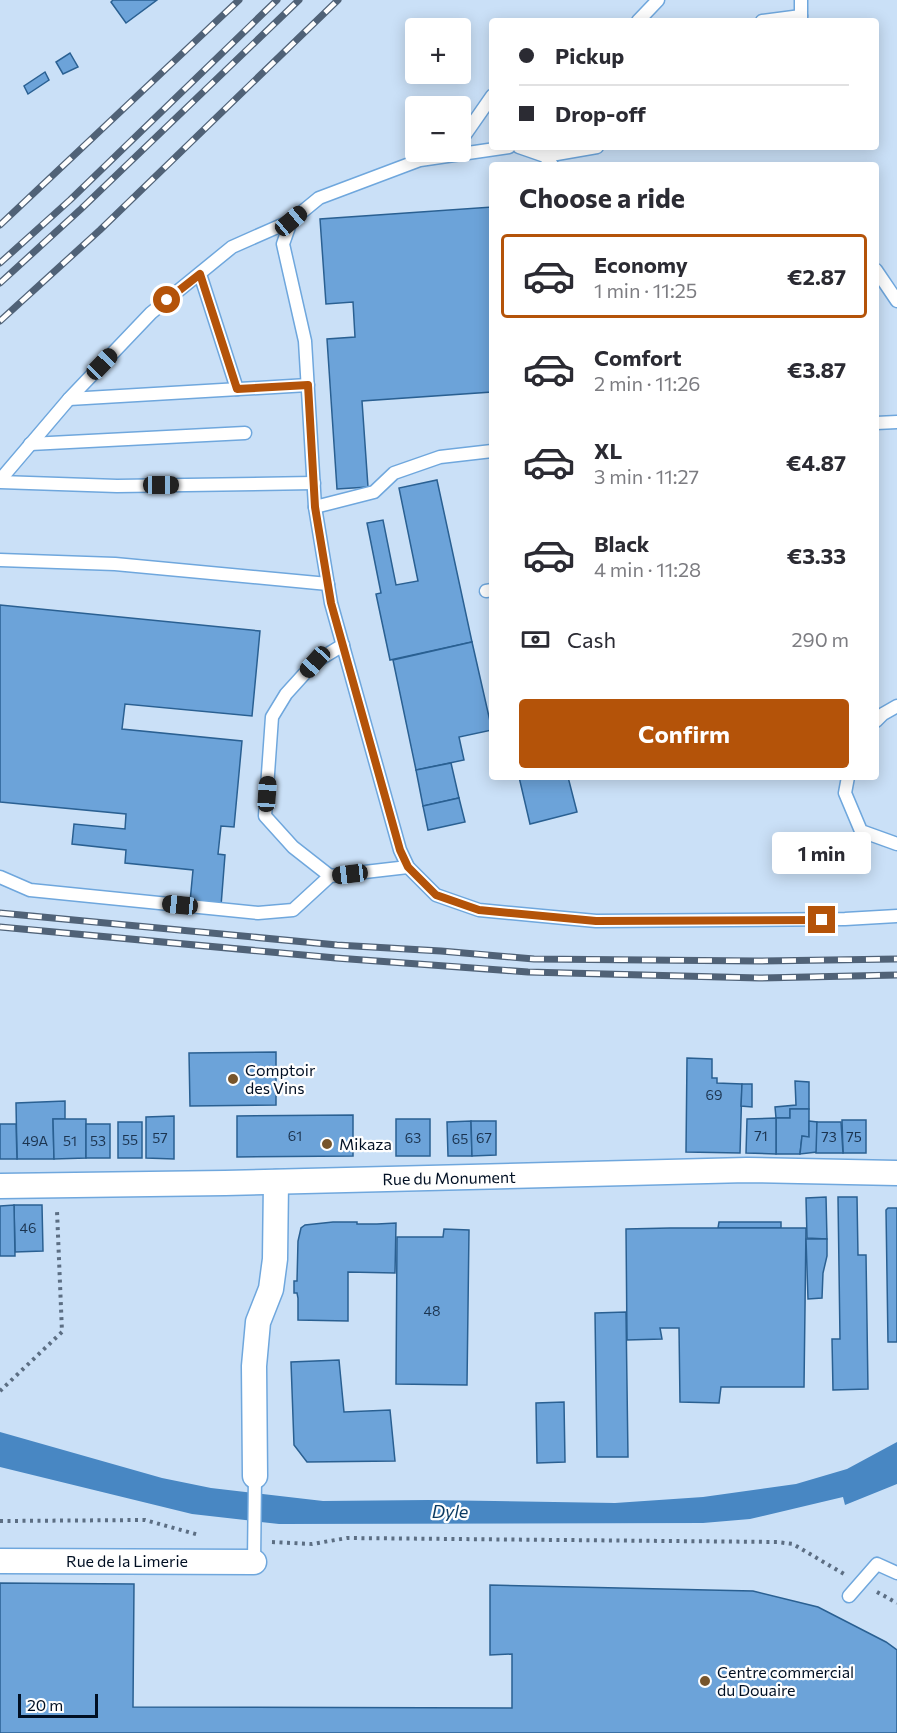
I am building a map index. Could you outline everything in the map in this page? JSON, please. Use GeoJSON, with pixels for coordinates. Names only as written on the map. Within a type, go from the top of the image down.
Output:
{"type":"FeatureCollection","features":[{"type":"Feature","properties":{"kind":"street","name":"Rue du Monument"},"geometry":{"type":"LineString","coordinates":[[0,1186],[276,1182],[747,1170],[897,1173]]}},
{"type":"Feature","properties":{"kind":"street"},"geometry":{"type":"LineString","coordinates":[[255,1476],[254,1366],[258,1322],[271,1289],[275,1259],[276,1182]]}},
{"type":"Feature","properties":{"kind":"street","name":"Rue de la Limerie"},"geometry":{"type":"LineString","coordinates":[[0,1561],[254,1552]]}},
{"type":"Feature","properties":{"kind":"lane"},"geometry":{"type":"LineString","coordinates":[[641,18],[658,0]]}},
{"type":"Feature","properties":{"kind":"lane"},"geometry":{"type":"LineString","coordinates":[[801,0],[801,18]]}},
{"type":"Feature","properties":{"kind":"lane"},"geometry":{"type":"LineString","coordinates":[[471,126],[489,100]]}},
{"type":"Feature","properties":{"kind":"lane"},"geometry":{"type":"LineString","coordinates":[[471,151],[489,149]]}},
{"type":"Feature","properties":{"kind":"lane"},"geometry":{"type":"LineString","coordinates":[[525,150],[549,161],[587,150]]}},
{"type":"Feature","properties":{"kind":"lane"},"geometry":{"type":"LineString","coordinates":[[0,481],[69,399],[151,313],[232,247],[291,221],[319,198],[415,162]]}},
{"type":"Feature","properties":{"kind":"lane"},"geometry":{"type":"LineString","coordinates":[[291,221],[284,244],[305,340],[315,507],[331,603],[400,850],[408,867],[436,895],[479,910],[596,921],[845,919],[897,916]]}},
{"type":"Feature","properties":{"kind":"lane"},"geometry":{"type":"LineString","coordinates":[[200,274],[237,389]]}},
{"type":"Feature","properties":{"kind":"lane"},"geometry":{"type":"LineString","coordinates":[[879,274],[897,301]]}},
{"type":"Feature","properties":{"kind":"lane"},"geometry":{"type":"LineString","coordinates":[[69,399],[308,385]]}},
{"type":"Feature","properties":{"kind":"lane"},"geometry":{"type":"LineString","coordinates":[[879,423],[897,422]]}},
{"type":"Feature","properties":{"kind":"lane"},"geometry":{"type":"LineString","coordinates":[[30,444],[245,433]]}},
{"type":"Feature","properties":{"kind":"lane"},"geometry":{"type":"LineString","coordinates":[[315,507],[374,492],[394,473],[440,457],[489,451]]}},
{"type":"Feature","properties":{"kind":"lane"},"geometry":{"type":"LineString","coordinates":[[0,481],[117,486],[314,483]]}},
{"type":"Feature","properties":{"kind":"lane"},"geometry":{"type":"LineString","coordinates":[[0,560],[115,564],[328,584]]}},
{"type":"Feature","properties":{"kind":"lane"},"geometry":{"type":"LineString","coordinates":[[330,876],[293,847],[265,816],[272,717],[286,694],[315,662],[343,645]]}},
{"type":"Feature","properties":{"kind":"lane"},"geometry":{"type":"LineString","coordinates":[[879,718],[897,706]]}},
{"type":"Feature","properties":{"kind":"lane"},"geometry":{"type":"LineString","coordinates":[[847,780],[845,793],[861,831],[897,844]]}},
{"type":"Feature","properties":{"kind":"lane"},"geometry":{"type":"LineString","coordinates":[[0,877],[30,890],[258,913],[293,910],[330,876],[408,867]]}},
{"type":"Feature","properties":{"kind":"lane"},"geometry":{"type":"LineString","coordinates":[[254,1552],[255,1476]]}},
{"type":"Feature","properties":{"kind":"lane"},"geometry":{"type":"LineString","coordinates":[[849,1596],[877,1564],[897,1573]]}},
{"type":"Feature","properties":{"kind":"path"},"geometry":{"type":"LineString","coordinates":[[0,1391],[62,1332],[56,1186]]}},
{"type":"Feature","properties":{"kind":"path"},"geometry":{"type":"LineString","coordinates":[[0,1521],[144,1520],[202,1536]]}},
{"type":"Feature","properties":{"kind":"path"},"geometry":{"type":"LineString","coordinates":[[254,1552],[359,1538],[777,1542],[793,1544],[830,1566]]}},
{"type":"Feature","properties":{"kind":"water","name":"Dyle"},"geometry":{"type":"Polygon","coordinates":[[[0,1432],[162,1478],[211,1488],[323,1501],[615,1503],[703,1497],[796,1484],[847,1469],[897,1442],[897,1484],[845,1505],[843,1497],[750,1519],[703,1523],[279,1524],[192,1514],[0,1467],[0,1432]]]}},
{"type":"Feature","properties":{"kind":"building"},"geometry":{"type":"Polygon","coordinates":[[[113,0],[157,0],[126,23],[111,2],[113,0]]]}},
{"type":"Feature","properties":{"kind":"building"},"geometry":{"type":"Polygon","coordinates":[[[70,53],[78,67],[63,74],[56,62],[70,53]]]}},
{"type":"Feature","properties":{"kind":"building"},"geometry":{"type":"Polygon","coordinates":[[[45,72],[49,80],[28,94],[24,86],[45,72]]]}},
{"type":"Feature","properties":{"kind":"building"},"geometry":{"type":"Polygon","coordinates":[[[489,207],[489,392],[362,401],[368,487],[337,489],[327,339],[355,337],[353,302],[326,304],[320,219],[489,207]]]}},
{"type":"Feature","properties":{"kind":"building"},"geometry":{"type":"Polygon","coordinates":[[[437,480],[472,642],[390,660],[376,594],[381,593],[367,523],[383,520],[396,585],[418,581],[399,488],[437,480]]]}},
{"type":"Feature","properties":{"kind":"building"},"geometry":{"type":"Polygon","coordinates":[[[0,605],[260,631],[252,716],[125,704],[122,729],[242,741],[234,827],[221,826],[218,854],[225,855],[221,906],[190,902],[193,870],[125,863],[126,850],[72,844],[74,824],[125,829],[126,814],[0,802],[0,605]]]}},
{"type":"Feature","properties":{"kind":"building"},"geometry":{"type":"Polygon","coordinates":[[[472,642],[489,717],[489,731],[459,737],[464,760],[416,770],[393,660],[472,642]]]}},
{"type":"Feature","properties":{"kind":"building"},"geometry":{"type":"Polygon","coordinates":[[[451,763],[459,798],[423,806],[416,770],[451,763]]]}},
{"type":"Feature","properties":{"kind":"building"},"geometry":{"type":"Polygon","coordinates":[[[520,780],[569,780],[577,812],[530,824],[520,780]]]}},
{"type":"Feature","properties":{"kind":"building"},"geometry":{"type":"Polygon","coordinates":[[[459,798],[465,822],[428,830],[423,806],[459,798]]]}},
{"type":"Feature","properties":{"kind":"building","name":"Comptoir des Vins"},"geometry":{"type":"Polygon","coordinates":[[[276,1052],[276,1105],[190,1106],[189,1053],[276,1052]]]}},
{"type":"Feature","properties":{"kind":"building"},"geometry":{"type":"Polygon","coordinates":[[[687,1058],[712,1059],[712,1078],[717,1078],[717,1083],[742,1084],[740,1153],[686,1152],[687,1058]]]}},
{"type":"Feature","properties":{"kind":"building"},"geometry":{"type":"Polygon","coordinates":[[[795,1081],[809,1082],[809,1109],[790,1109],[790,1118],[776,1118],[775,1107],[796,1105],[795,1081]]]}},
{"type":"Feature","properties":{"kind":"building"},"geometry":{"type":"Polygon","coordinates":[[[742,1084],[752,1084],[752,1107],[741,1106],[742,1084]]]}},
{"type":"Feature","properties":{"kind":"building"},"geometry":{"type":"Polygon","coordinates":[[[65,1101],[65,1119],[53,1119],[54,1159],[17,1159],[16,1103],[65,1101]]]}},
{"type":"Feature","properties":{"kind":"building"},"geometry":{"type":"Polygon","coordinates":[[[790,1109],[809,1109],[809,1137],[802,1136],[800,1154],[776,1154],[776,1118],[790,1118],[790,1109]]]}},
{"type":"Feature","properties":{"kind":"building"},"geometry":{"type":"Polygon","coordinates":[[[353,1115],[353,1156],[237,1157],[237,1116],[353,1115]]]}},
{"type":"Feature","properties":{"kind":"building"},"geometry":{"type":"Polygon","coordinates":[[[174,1116],[174,1159],[146,1158],[146,1117],[174,1116]]]}},
{"type":"Feature","properties":{"kind":"building"},"geometry":{"type":"Polygon","coordinates":[[[776,1118],[776,1154],[746,1153],[747,1119],[776,1118]]]}},
{"type":"Feature","properties":{"kind":"building"},"geometry":{"type":"Polygon","coordinates":[[[53,1119],[86,1119],[86,1158],[54,1159],[53,1119]]]}},
{"type":"Feature","properties":{"kind":"building"},"geometry":{"type":"Polygon","coordinates":[[[396,1119],[430,1119],[430,1156],[396,1156],[396,1119]]]}},
{"type":"Feature","properties":{"kind":"building"},"geometry":{"type":"Polygon","coordinates":[[[842,1120],[866,1120],[866,1153],[843,1153],[842,1120]]]}},
{"type":"Feature","properties":{"kind":"building"},"geometry":{"type":"Polygon","coordinates":[[[471,1121],[472,1156],[448,1156],[447,1122],[471,1121]]]}},
{"type":"Feature","properties":{"kind":"building"},"geometry":{"type":"Polygon","coordinates":[[[471,1121],[496,1121],[496,1155],[472,1156],[471,1121]]]}},
{"type":"Feature","properties":{"kind":"building"},"geometry":{"type":"Polygon","coordinates":[[[809,1121],[817,1122],[817,1152],[800,1154],[802,1136],[809,1137],[809,1121]]]}},
{"type":"Feature","properties":{"kind":"building"},"geometry":{"type":"Polygon","coordinates":[[[118,1122],[142,1122],[142,1158],[118,1158],[118,1122]]]}},
{"type":"Feature","properties":{"kind":"building"},"geometry":{"type":"Polygon","coordinates":[[[817,1122],[841,1122],[843,1153],[816,1153],[817,1122]]]}},
{"type":"Feature","properties":{"kind":"building"},"geometry":{"type":"Polygon","coordinates":[[[0,1124],[16,1124],[17,1159],[0,1159],[0,1124]]]}},
{"type":"Feature","properties":{"kind":"building"},"geometry":{"type":"Polygon","coordinates":[[[86,1124],[110,1124],[110,1158],[86,1158],[86,1124]]]}},
{"type":"Feature","properties":{"kind":"building"},"geometry":{"type":"Polygon","coordinates":[[[826,1197],[827,1239],[807,1238],[806,1198],[826,1197]]]}},
{"type":"Feature","properties":{"kind":"building"},"geometry":{"type":"Polygon","coordinates":[[[838,1197],[857,1197],[858,1255],[866,1255],[868,1389],[833,1390],[832,1339],[840,1339],[838,1197]]]}},
{"type":"Feature","properties":{"kind":"building"},"geometry":{"type":"Polygon","coordinates":[[[14,1205],[42,1205],[43,1251],[15,1252],[14,1205]]]}},
{"type":"Feature","properties":{"kind":"building"},"geometry":{"type":"Polygon","coordinates":[[[14,1205],[15,1256],[0,1256],[0,1206],[14,1205]]]}},
{"type":"Feature","properties":{"kind":"building"},"geometry":{"type":"Polygon","coordinates":[[[897,1208],[897,1342],[888,1342],[886,1210],[897,1208]]]}},
{"type":"Feature","properties":{"kind":"building"},"geometry":{"type":"Polygon","coordinates":[[[333,1222],[396,1223],[395,1273],[348,1272],[348,1321],[298,1320],[298,1298],[297,1293],[294,1293],[294,1281],[297,1281],[298,1241],[301,1228],[305,1225],[333,1222]]]}},
{"type":"Feature","properties":{"kind":"building"},"geometry":{"type":"Polygon","coordinates":[[[719,1222],[781,1222],[781,1228],[718,1228],[719,1222]]]}},
{"type":"Feature","properties":{"kind":"building"},"geometry":{"type":"Polygon","coordinates":[[[806,1228],[804,1387],[721,1387],[719,1403],[680,1402],[679,1328],[660,1328],[662,1339],[627,1340],[626,1229],[806,1228]]]}},
{"type":"Feature","properties":{"kind":"building"},"geometry":{"type":"Polygon","coordinates":[[[444,1229],[469,1230],[467,1385],[396,1384],[397,1237],[443,1237],[444,1229]]]}},
{"type":"Feature","properties":{"kind":"building"},"geometry":{"type":"Polygon","coordinates":[[[806,1239],[827,1239],[822,1298],[808,1299],[806,1239]]]}},
{"type":"Feature","properties":{"kind":"building"},"geometry":{"type":"Polygon","coordinates":[[[626,1312],[628,1457],[597,1457],[595,1313],[626,1312]]]}},
{"type":"Feature","properties":{"kind":"building"},"geometry":{"type":"Polygon","coordinates":[[[339,1360],[344,1412],[390,1410],[395,1461],[307,1462],[294,1445],[291,1362],[339,1360]]]}},
{"type":"Feature","properties":{"kind":"building"},"geometry":{"type":"Polygon","coordinates":[[[564,1402],[565,1462],[537,1463],[536,1403],[564,1402]]]}},
{"type":"Feature","properties":{"kind":"building","name":"Centre commercial du Douaire"},"geometry":{"type":"Polygon","coordinates":[[[0,1583],[134,1584],[133,1707],[512,1708],[512,1654],[490,1655],[490,1585],[753,1591],[818,1607],[897,1650],[897,1733],[0,1733],[0,1583]]]}},
{"type":"Feature","properties":{"kind":"railway"},"geometry":{"type":"LineString","coordinates":[[0,225],[239,0]]}},
{"type":"Feature","properties":{"kind":"railway"},"geometry":{"type":"LineString","coordinates":[[0,263],[70,200],[277,0]]}},
{"type":"Feature","properties":{"kind":"railway"},"geometry":{"type":"LineString","coordinates":[[0,283],[81,209],[299,0]]}},
{"type":"Feature","properties":{"kind":"railway"},"geometry":{"type":"LineString","coordinates":[[0,321],[100,230],[338,0]]}},
{"type":"Feature","properties":{"kind":"railway"},"geometry":{"type":"LineString","coordinates":[[0,913],[337,945],[534,959],[758,961],[897,959]]}},
{"type":"Feature","properties":{"kind":"railway"},"geometry":{"type":"LineString","coordinates":[[0,927],[336,958],[528,972],[759,978],[897,975]]}},
{"type":"Feature","properties":{"kind":"place","name":"Comptoir des Vins"},"geometry":{"type":"Point","coordinates":[233,1079]}},
{"type":"Feature","properties":{"kind":"place","name":"Mikaza"},"geometry":{"type":"Point","coordinates":[327,1144]}},
{"type":"Feature","properties":{"kind":"place","name":"Centre commercial du Douaire"},"geometry":{"type":"Point","coordinates":[705,1681]}},
{"type":"Feature","properties":{"kind":"route"},"geometry":{"type":"LineString","coordinates":[[167,300],[200,274],[237,389],[308,385],[315,507],[331,603],[400,850],[408,867],[436,895],[479,910],[596,921],[822,920]]}}]}
